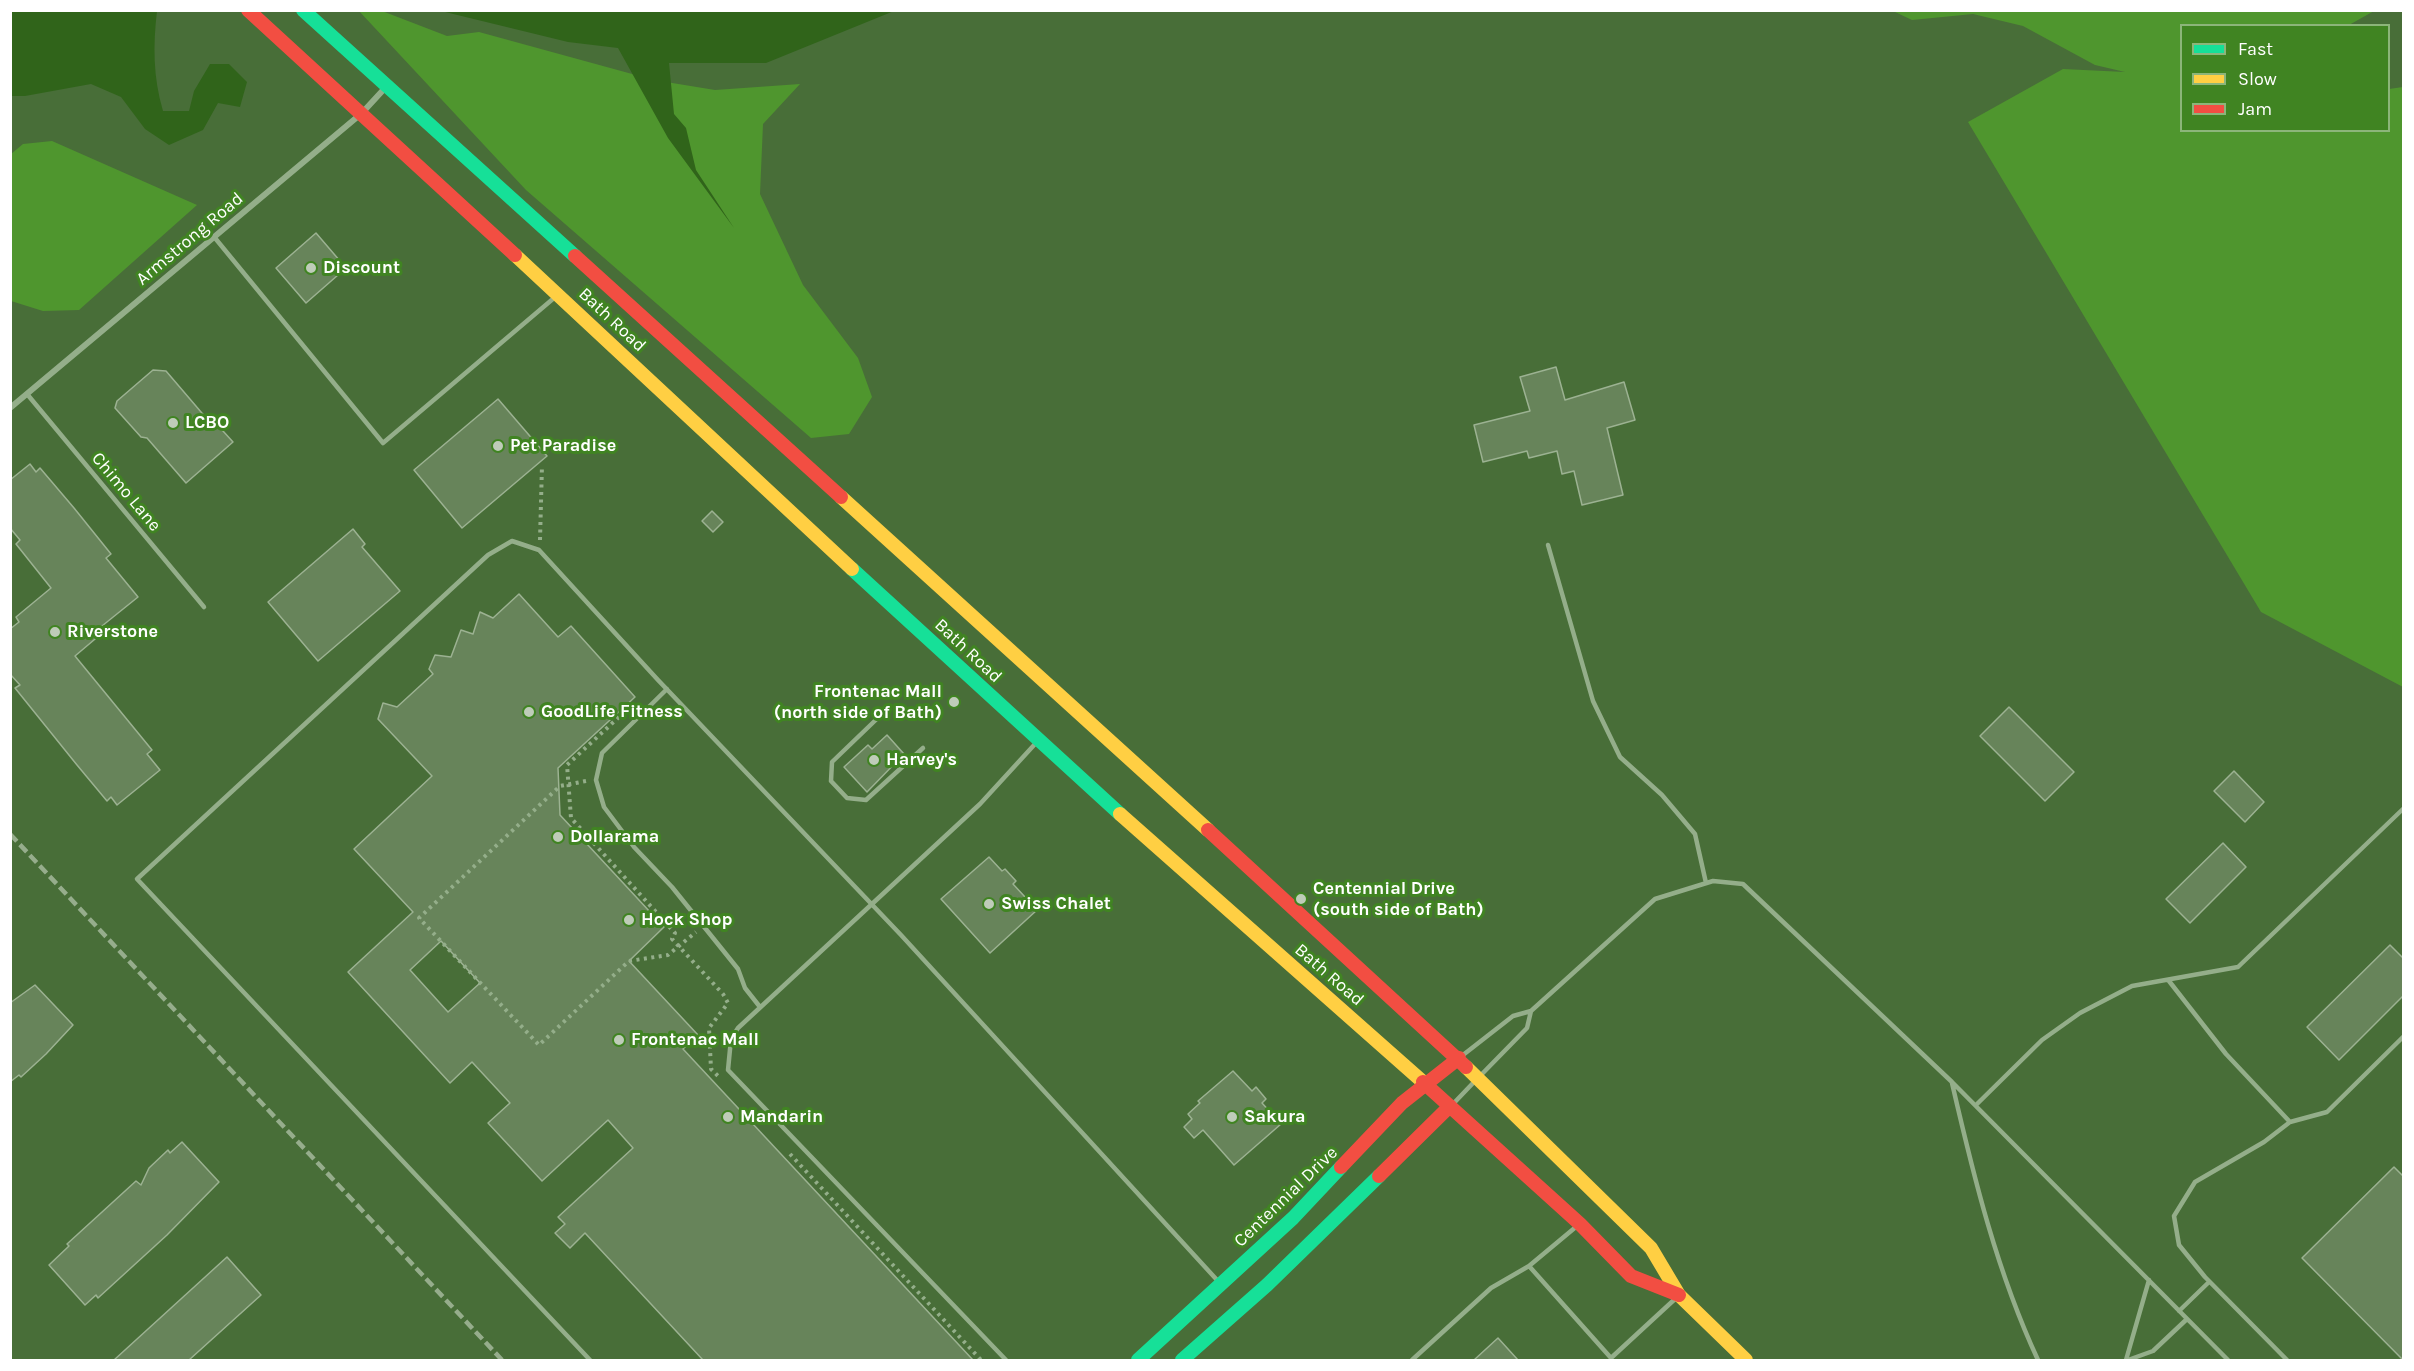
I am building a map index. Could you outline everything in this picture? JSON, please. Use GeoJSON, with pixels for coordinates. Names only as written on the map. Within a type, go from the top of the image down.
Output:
{"type":"FeatureCollection","features":[{"type":"Feature","properties":{"kind":"main road","name":"Bath Road"},"geometry":{"type":"LineString","coordinates":[[248,10],[558,294],[1037,741],[1425,1083],[1580,1224],[1631,1276],[1679,1295]]}},
{"type":"Feature","properties":{"kind":"main road","name":"Bath Road"},"geometry":{"type":"LineString","coordinates":[[303,10],[385,87],[1459,1058],[1651,1248],[1679,1295],[1746,1360]]}},
{"type":"Feature","properties":{"kind":"main road","name":"Centennial Drive"},"geometry":{"type":"LineString","coordinates":[[1138,1360],[1293,1218],[1402,1103],[1459,1058]]}},
{"type":"Feature","properties":{"kind":"main road"},"geometry":{"type":"LineString","coordinates":[[1182,1360],[1267,1285],[1450,1106]]}},
{"type":"Feature","properties":{"kind":"street","name":"Armstrong Road"},"geometry":{"type":"LineString","coordinates":[[10,408],[362,113],[385,87]]}},
{"type":"Feature","properties":{"kind":"lane"},"geometry":{"type":"LineString","coordinates":[[215,238],[383,443],[558,294]]}},
{"type":"Feature","properties":{"kind":"lane","name":"Chimo Lane"},"geometry":{"type":"LineString","coordinates":[[27,394],[204,607]]}},
{"type":"Feature","properties":{"kind":"lane"},"geometry":{"type":"LineString","coordinates":[[590,1360],[137,879],[488,555],[512,541],[539,550],[871,904],[1221,1284]]}},
{"type":"Feature","properties":{"kind":"lane"},"geometry":{"type":"LineString","coordinates":[[1548,544],[1593,700],[1620,757],[1662,795],[1695,834],[1706,883]]}},
{"type":"Feature","properties":{"kind":"lane"},"geometry":{"type":"LineString","coordinates":[[667,689],[602,753],[596,780],[604,807],[634,847],[738,969],[744,988],[760,1007]]}},
{"type":"Feature","properties":{"kind":"lane"},"geometry":{"type":"LineString","coordinates":[[884,712],[832,762],[831,781],[847,798],[866,800],[923,748]]}},
{"type":"Feature","properties":{"kind":"lane"},"geometry":{"type":"LineString","coordinates":[[1006,1360],[728,1070],[731,1039],[738,1028],[980,804],[1037,741]]}},
{"type":"Feature","properties":{"kind":"lane"},"geometry":{"type":"LineString","coordinates":[[1976,1106],[2042,1040],[2080,1013],[2132,986],[2238,967],[2403,808]]}},
{"type":"Feature","properties":{"kind":"lane"},"geometry":{"type":"LineString","coordinates":[[1459,1058],[1513,1016],[1531,1011],[1655,899],[1706,883],[1743,884],[1952,1082],[2228,1360]]}},
{"type":"Feature","properties":{"kind":"lane"},"geometry":{"type":"LineString","coordinates":[[2169,981],[2226,1054],[2290,1122]]}},
{"type":"Feature","properties":{"kind":"lane"},"geometry":{"type":"LineString","coordinates":[[1450,1106],[1527,1028],[1531,1011]]}},
{"type":"Feature","properties":{"kind":"lane"},"geometry":{"type":"LineString","coordinates":[[2287,1360],[2209,1282],[2179,1245],[2174,1216],[2195,1182],[2264,1142],[2290,1122],[2327,1112],[2403,1036]]}},
{"type":"Feature","properties":{"kind":"lane"},"geometry":{"type":"LineString","coordinates":[[1952,1082],[1979,1199],[2018,1316],[2038,1360]]}},
{"type":"Feature","properties":{"kind":"lane"},"geometry":{"type":"LineString","coordinates":[[1412,1360],[1491,1288],[1529,1266],[1580,1224]]}},
{"type":"Feature","properties":{"kind":"lane"},"geometry":{"type":"LineString","coordinates":[[1529,1266],[1611,1358],[1679,1295]]}},
{"type":"Feature","properties":{"kind":"lane"},"geometry":{"type":"LineString","coordinates":[[2127,1360],[2149,1280]]}},
{"type":"Feature","properties":{"kind":"lane"},"geometry":{"type":"LineString","coordinates":[[2179,1311],[2209,1282]]}},
{"type":"Feature","properties":{"kind":"lane"},"geometry":{"type":"LineString","coordinates":[[2127,1360],[2153,1351],[2187,1319]]}},
{"type":"Feature","properties":{"kind":"path"},"geometry":{"type":"LineString","coordinates":[[539,550],[542,465]]}},
{"type":"Feature","properties":{"kind":"path"},"geometry":{"type":"LineString","coordinates":[[596,780],[560,786],[419,918],[539,1045],[629,961],[668,955],[703,926]]}},
{"type":"Feature","properties":{"kind":"shaded area"},"geometry":{"type":"Polygon","coordinates":[[[11,10],[157,11],[155,61],[157,86],[163,111],[189,111],[194,91],[210,64],[229,64],[247,82],[240,107],[218,103],[203,130],[169,145],[145,129],[121,97],[91,84],[25,96],[11,96],[11,10]]]}},
{"type":"Feature","properties":{"kind":"shaded area"},"geometry":{"type":"Polygon","coordinates":[[[359,11],[382,11],[447,36],[479,32],[654,80],[715,90],[800,84],[763,124],[760,194],[803,285],[858,358],[872,397],[849,434],[811,438],[526,190],[359,11]]]}},
{"type":"Feature","properties":{"kind":"shaded area"},"geometry":{"type":"Polygon","coordinates":[[[441,11],[894,11],[766,63],[669,63],[674,114],[686,128],[696,170],[734,228],[668,138],[618,48],[568,42],[441,11]]]}},
{"type":"Feature","properties":{"kind":"shaded area"},"geometry":{"type":"Polygon","coordinates":[[[1893,11],[2374,11],[2351,24],[2180,24],[2180,132],[2390,132],[2390,89],[2403,87],[2403,687],[2261,612],[1968,122],[2063,69],[2125,72],[2095,65],[2023,26],[1973,14],[1912,20],[1893,11]]]}},
{"type":"Feature","properties":{"kind":"shaded area"},"geometry":{"type":"Polygon","coordinates":[[[52,141],[197,205],[79,310],[43,311],[11,301],[11,154],[23,144],[52,141]]]}},
{"type":"Feature","properties":{"kind":"building","name":"Discount"},"geometry":{"type":"Polygon","coordinates":[[[316,233],[346,268],[306,303],[276,268],[316,233]]]}},
{"type":"Feature","properties":{"kind":"building"},"geometry":{"type":"Polygon","coordinates":[[[1556,367],[1565,400],[1624,382],[1635,420],[1607,428],[1623,495],[1582,505],[1574,471],[1562,474],[1557,451],[1529,458],[1527,451],[1483,462],[1474,425],[1530,411],[1520,377],[1556,367]]]}},
{"type":"Feature","properties":{"kind":"building","name":"LCBO"},"geometry":{"type":"Polygon","coordinates":[[[153,370],[166,371],[207,419],[213,420],[233,442],[186,483],[147,438],[141,437],[115,408],[117,401],[153,370]]]}},
{"type":"Feature","properties":{"kind":"building"},"geometry":{"type":"Polygon","coordinates":[[[498,399],[547,456],[462,528],[414,470],[498,399]]]}},
{"type":"Feature","properties":{"kind":"building","name":"Riverstone"},"geometry":{"type":"Polygon","coordinates":[[[30,464],[36,472],[40,468],[74,508],[111,554],[106,558],[138,597],[97,630],[101,634],[75,656],[152,750],[147,754],[160,770],[117,805],[111,797],[107,801],[77,765],[15,688],[20,685],[10,674],[10,629],[19,622],[16,617],[51,588],[16,544],[20,540],[10,528],[10,480],[30,464]]]}},
{"type":"Feature","properties":{"kind":"building"},"geometry":{"type":"Polygon","coordinates":[[[712,511],[723,522],[713,532],[702,521],[712,511]]]}},
{"type":"Feature","properties":{"kind":"building"},"geometry":{"type":"Polygon","coordinates":[[[353,529],[365,544],[362,547],[400,591],[318,661],[268,602],[353,529]]]}},
{"type":"Feature","properties":{"kind":"building"},"geometry":{"type":"Polygon","coordinates":[[[519,594],[558,637],[571,626],[635,697],[558,768],[560,815],[664,927],[629,961],[698,1035],[683,1049],[973,1360],[703,1360],[585,1233],[570,1248],[555,1233],[565,1224],[558,1217],[633,1148],[608,1120],[542,1181],[488,1123],[510,1103],[472,1062],[450,1083],[348,972],[413,912],[354,849],[432,776],[378,719],[383,703],[397,707],[433,674],[429,669],[435,655],[451,657],[461,630],[473,634],[480,612],[493,618],[519,594]],[[441,941],[410,970],[448,1012],[480,983],[441,941]]]}},
{"type":"Feature","properties":{"kind":"building"},"geometry":{"type":"Polygon","coordinates":[[[2009,707],[2074,772],[2045,801],[1980,736],[2009,707]]]}},
{"type":"Feature","properties":{"kind":"building","name":"Harvey's"},"geometry":{"type":"Polygon","coordinates":[[[887,735],[904,754],[867,792],[844,767],[868,745],[872,749],[887,735]]]}},
{"type":"Feature","properties":{"kind":"building"},"geometry":{"type":"Polygon","coordinates":[[[2234,771],[2264,802],[2245,822],[2214,791],[2234,771]]]}},
{"type":"Feature","properties":{"kind":"building"},"geometry":{"type":"Polygon","coordinates":[[[2223,843],[2246,867],[2190,923],[2166,899],[2223,843]]]}},
{"type":"Feature","properties":{"kind":"building","name":"Swiss Chalet"},"geometry":{"type":"Polygon","coordinates":[[[989,857],[1002,871],[1005,869],[1016,881],[1013,884],[1037,910],[990,953],[941,899],[989,857]]]}},
{"type":"Feature","properties":{"kind":"building"},"geometry":{"type":"Polygon","coordinates":[[[2390,945],[2403,958],[2403,996],[2339,1060],[2307,1027],[2390,945]]]}},
{"type":"Feature","properties":{"kind":"building"},"geometry":{"type":"Polygon","coordinates":[[[35,985],[73,1025],[21,1077],[19,1075],[10,1082],[10,1003],[35,985]]]}},
{"type":"Feature","properties":{"kind":"building","name":"Sakura"},"geometry":{"type":"Polygon","coordinates":[[[1233,1071],[1252,1091],[1256,1087],[1266,1099],[1262,1103],[1281,1124],[1234,1165],[1203,1130],[1194,1138],[1184,1127],[1192,1119],[1188,1114],[1200,1103],[1198,1101],[1233,1071]]]}},
{"type":"Feature","properties":{"kind":"building"},"geometry":{"type":"Polygon","coordinates":[[[182,1142],[219,1182],[167,1235],[98,1298],[96,1295],[85,1305],[49,1265],[69,1246],[67,1244],[136,1181],[141,1185],[149,1168],[168,1150],[170,1153],[182,1142]]]}},
{"type":"Feature","properties":{"kind":"building"},"geometry":{"type":"Polygon","coordinates":[[[2394,1167],[2403,1176],[2403,1360],[2302,1258],[2394,1167]]]}},
{"type":"Feature","properties":{"kind":"building"},"geometry":{"type":"Polygon","coordinates":[[[227,1257],[261,1295],[189,1360],[114,1360],[227,1257]]]}},
{"type":"Feature","properties":{"kind":"building"},"geometry":{"type":"Polygon","coordinates":[[[1498,1338],[1518,1360],[1474,1360],[1498,1338]]]}},
{"type":"Feature","properties":{"kind":"railway"},"geometry":{"type":"LineString","coordinates":[[10,834],[502,1360]]}},
{"type":"Feature","properties":{"kind":"traffic: fast"},"geometry":{"type":"LineString","coordinates":[[303,10],[575,256]]}},
{"type":"Feature","properties":{"kind":"traffic: fast"},"geometry":{"type":"LineString","coordinates":[[852,569],[1120,814]]}},
{"type":"Feature","properties":{"kind":"traffic: fast"},"geometry":{"type":"LineString","coordinates":[[1138,1360],[1293,1218],[1341,1167]]}},
{"type":"Feature","properties":{"kind":"traffic: fast"},"geometry":{"type":"LineString","coordinates":[[1182,1360],[1267,1285],[1379,1176]]}},
{"type":"Feature","properties":{"kind":"traffic: slow"},"geometry":{"type":"LineString","coordinates":[[515,255],[852,569]]}},
{"type":"Feature","properties":{"kind":"traffic: slow"},"geometry":{"type":"LineString","coordinates":[[841,497],[1208,830]]}},
{"type":"Feature","properties":{"kind":"traffic: slow"},"geometry":{"type":"LineString","coordinates":[[1120,814],[1423,1082]]}},
{"type":"Feature","properties":{"kind":"traffic: slow"},"geometry":{"type":"LineString","coordinates":[[1466,1067],[1651,1248],[1679,1295],[1746,1360]]}},
{"type":"Feature","properties":{"kind":"traffic: jam"},"geometry":{"type":"LineString","coordinates":[[248,10],[515,255]]}},
{"type":"Feature","properties":{"kind":"traffic: jam"},"geometry":{"type":"LineString","coordinates":[[575,256],[841,497]]}},
{"type":"Feature","properties":{"kind":"traffic: jam"},"geometry":{"type":"LineString","coordinates":[[1208,830],[1466,1067]]}},
{"type":"Feature","properties":{"kind":"traffic: jam"},"geometry":{"type":"LineString","coordinates":[[1341,1167],[1402,1103],[1459,1058]]}},
{"type":"Feature","properties":{"kind":"traffic: jam"},"geometry":{"type":"LineString","coordinates":[[1423,1082],[1580,1224],[1631,1276],[1679,1295]]}},
{"type":"Feature","properties":{"kind":"traffic: jam"},"geometry":{"type":"LineString","coordinates":[[1379,1176],[1450,1106]]}},
{"type":"Feature","properties":{"kind":"place","name":"Discount"},"geometry":{"type":"Point","coordinates":[311,268]}},
{"type":"Feature","properties":{"kind":"place","name":"LCBO"},"geometry":{"type":"Point","coordinates":[173,423]}},
{"type":"Feature","properties":{"kind":"place","name":"Pet Paradise"},"geometry":{"type":"Point","coordinates":[498,446]}},
{"type":"Feature","properties":{"kind":"place","name":"Riverstone"},"geometry":{"type":"Point","coordinates":[55,632]}},
{"type":"Feature","properties":{"kind":"place","name":"Frontenac Mall (north side of Bath)"},"geometry":{"type":"Point","coordinates":[954,702]}},
{"type":"Feature","properties":{"kind":"place","name":"GoodLife Fitness"},"geometry":{"type":"Point","coordinates":[529,712]}},
{"type":"Feature","properties":{"kind":"place","name":"Harvey's"},"geometry":{"type":"Point","coordinates":[874,760]}},
{"type":"Feature","properties":{"kind":"place","name":"Dollarama"},"geometry":{"type":"Point","coordinates":[558,837]}},
{"type":"Feature","properties":{"kind":"place","name":"Centennial Drive (south side of Bath)"},"geometry":{"type":"Point","coordinates":[1301,899]}},
{"type":"Feature","properties":{"kind":"place","name":"Swiss Chalet"},"geometry":{"type":"Point","coordinates":[989,904]}},
{"type":"Feature","properties":{"kind":"place","name":"Hock Shop"},"geometry":{"type":"Point","coordinates":[629,920]}},
{"type":"Feature","properties":{"kind":"place","name":"Frontenac Mall"},"geometry":{"type":"Point","coordinates":[619,1040]}},
{"type":"Feature","properties":{"kind":"place","name":"Mandarin"},"geometry":{"type":"Point","coordinates":[728,1117]}},
{"type":"Feature","properties":{"kind":"place","name":"Sakura"},"geometry":{"type":"Point","coordinates":[1232,1117]}}]}
